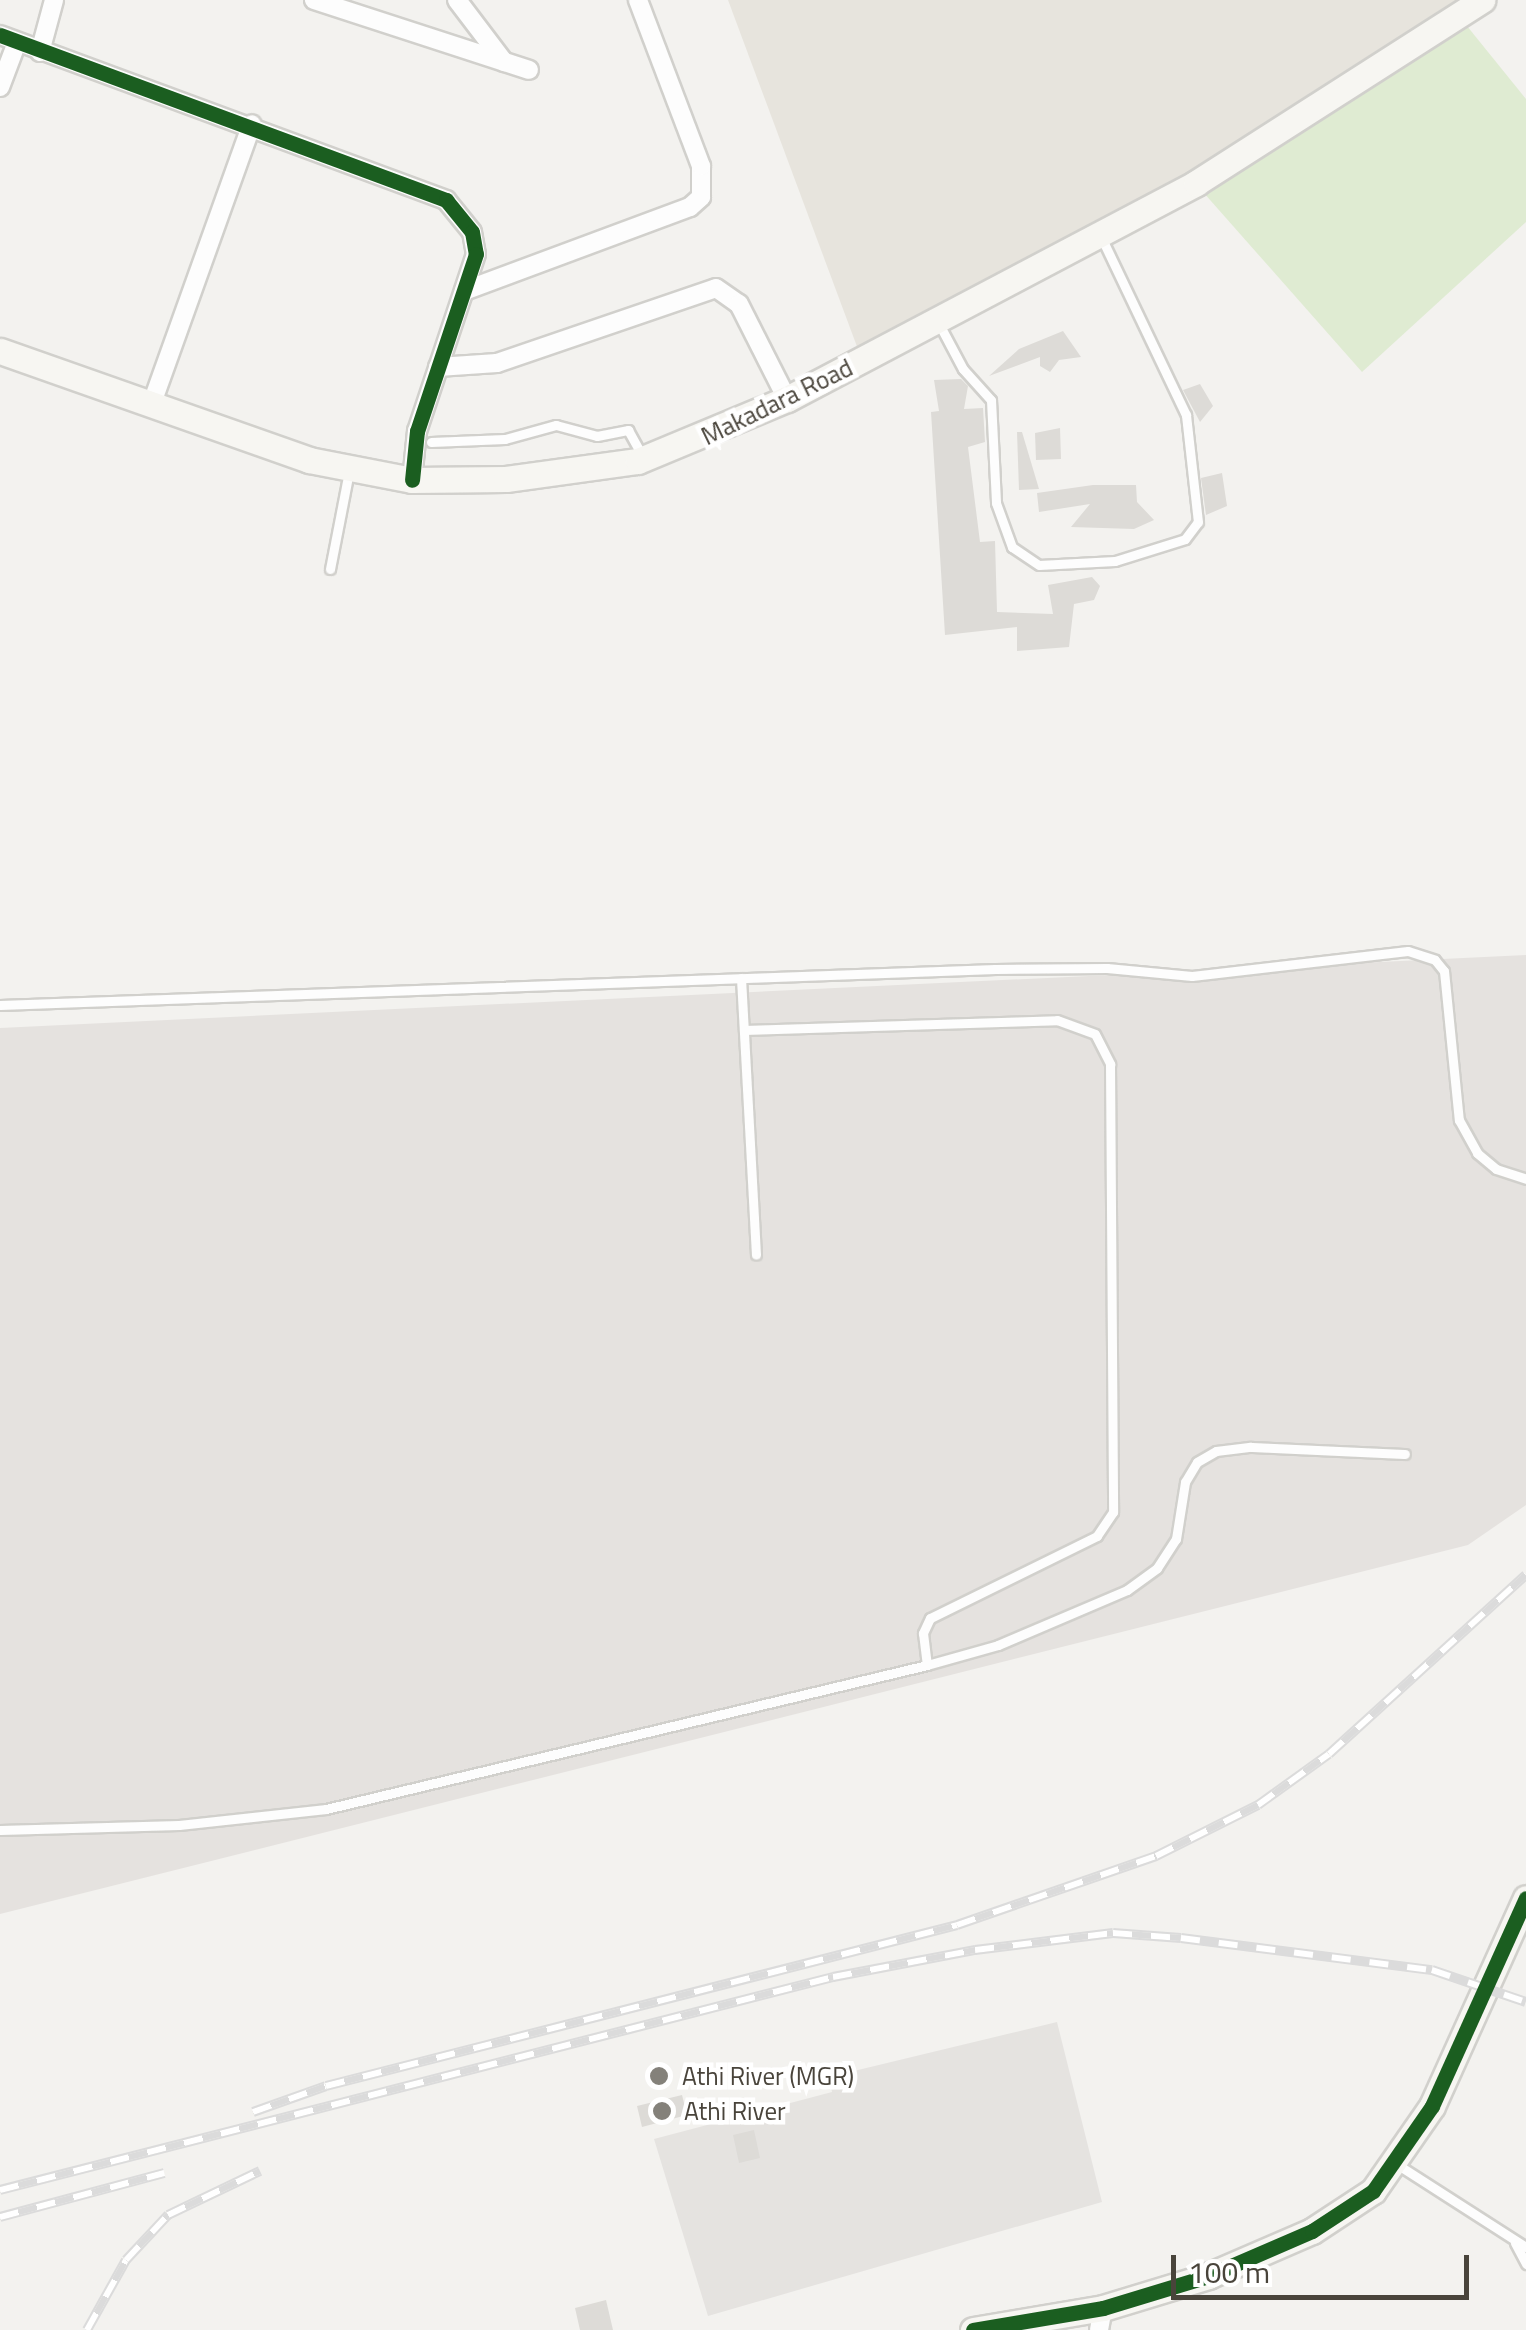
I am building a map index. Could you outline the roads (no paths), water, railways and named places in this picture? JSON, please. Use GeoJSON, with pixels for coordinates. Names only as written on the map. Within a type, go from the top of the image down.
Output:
{"type":"FeatureCollection","features":[{"type":"Feature","properties":{"kind":"main road","name":"Makadara Road"},"geometry":{"type":"LineString","coordinates":[[0,350],[245,440],[349,468],[412,480],[506,479],[644,460],[787,399],[1196,183],[1482,0]]}},
{"type":"Feature","properties":{"kind":"main road"},"geometry":{"type":"LineString","coordinates":[[974,2330],[1101,2319],[1312,2231],[1373,2191],[1432,2106],[1526,1898]]}},
{"type":"Feature","properties":{"kind":"street"},"geometry":{"type":"LineString","coordinates":[[40,52],[54,0]]}},
{"type":"Feature","properties":{"kind":"street"},"geometry":{"type":"LineString","coordinates":[[314,0],[529,70]]}},
{"type":"Feature","properties":{"kind":"street"},"geometry":{"type":"LineString","coordinates":[[458,0],[504,62]]}},
{"type":"Feature","properties":{"kind":"street"},"geometry":{"type":"LineString","coordinates":[[464,292],[690,207],[701,197],[700,166],[638,0]]}},
{"type":"Feature","properties":{"kind":"street"},"geometry":{"type":"LineString","coordinates":[[0,87],[8,38],[252,124],[446,200],[475,240],[464,292],[417,431],[412,480]]}},
{"type":"Feature","properties":{"kind":"street"},"geometry":{"type":"LineString","coordinates":[[152,403],[252,124]]}},
{"type":"Feature","properties":{"kind":"street"},"geometry":{"type":"LineString","coordinates":[[438,367],[497,363],[716,288],[739,304],[787,399]]}},
{"type":"Feature","properties":{"kind":"lane"},"geometry":{"type":"LineString","coordinates":[[938,321],[963,370],[991,400],[996,503],[1012,547],[1040,566],[1116,561],[1186,539],[1198,522],[1186,415],[1100,235]]}},
{"type":"Feature","properties":{"kind":"lane"},"geometry":{"type":"LineString","coordinates":[[431,442],[505,439],[556,425],[597,436],[628,430],[644,460]]}},
{"type":"Feature","properties":{"kind":"lane"},"geometry":{"type":"LineString","coordinates":[[330,569],[349,468]]}},
{"type":"Feature","properties":{"kind":"lane"},"geometry":{"type":"LineString","coordinates":[[0,1005],[1070,968],[1192,976],[1423,953],[1444,972],[1459,1120],[1477,1153],[1496,1169],[1526,1179]]}},
{"type":"Feature","properties":{"kind":"lane"},"geometry":{"type":"LineString","coordinates":[[741,978],[756,1255]]}},
{"type":"Feature","properties":{"kind":"lane"},"geometry":{"type":"LineString","coordinates":[[744,1030],[1057,1020],[1095,1034],[1110,1064],[1113,1512],[1097,1536],[930,1618],[923,1632],[926,1665]]}},
{"type":"Feature","properties":{"kind":"lane"},"geometry":{"type":"LineString","coordinates":[[0,1830],[179,1825],[326,1808],[998,1646],[1127,1590],[1157,1568],[1176,1540],[1185,1482],[1197,1462],[1216,1451],[1252,1446],[1406,1454]]}},
{"type":"Feature","properties":{"kind":"lane"},"geometry":{"type":"LineString","coordinates":[[1395,2164],[1526,2247]]}},
{"type":"Feature","properties":{"kind":"lane"},"geometry":{"type":"LineString","coordinates":[[1515,2242],[1526,2264]]}},
{"type":"Feature","properties":{"kind":"railway"},"geometry":{"type":"LineString","coordinates":[[253,2112],[326,2086],[957,1925],[1156,1856],[1258,1805],[1329,1754],[1526,1575]]}},
{"type":"Feature","properties":{"kind":"railway"},"geometry":{"type":"LineString","coordinates":[[0,2190],[833,1977],[975,1950],[1113,1933],[1181,1938],[1432,1970],[1526,2002]]}},
{"type":"Feature","properties":{"kind":"railway"},"geometry":{"type":"LineString","coordinates":[[87,2330],[126,2260],[168,2215],[260,2171]]}},
{"type":"Feature","properties":{"kind":"railway"},"geometry":{"type":"LineString","coordinates":[[0,2217],[164,2173]]}},
{"type":"Feature","properties":{"kind":"place","name":"Athi River (MGR)"},"geometry":{"type":"Point","coordinates":[659,2076]}},
{"type":"Feature","properties":{"kind":"place","name":"Athi River"},"geometry":{"type":"Point","coordinates":[662,2111]}}]}
